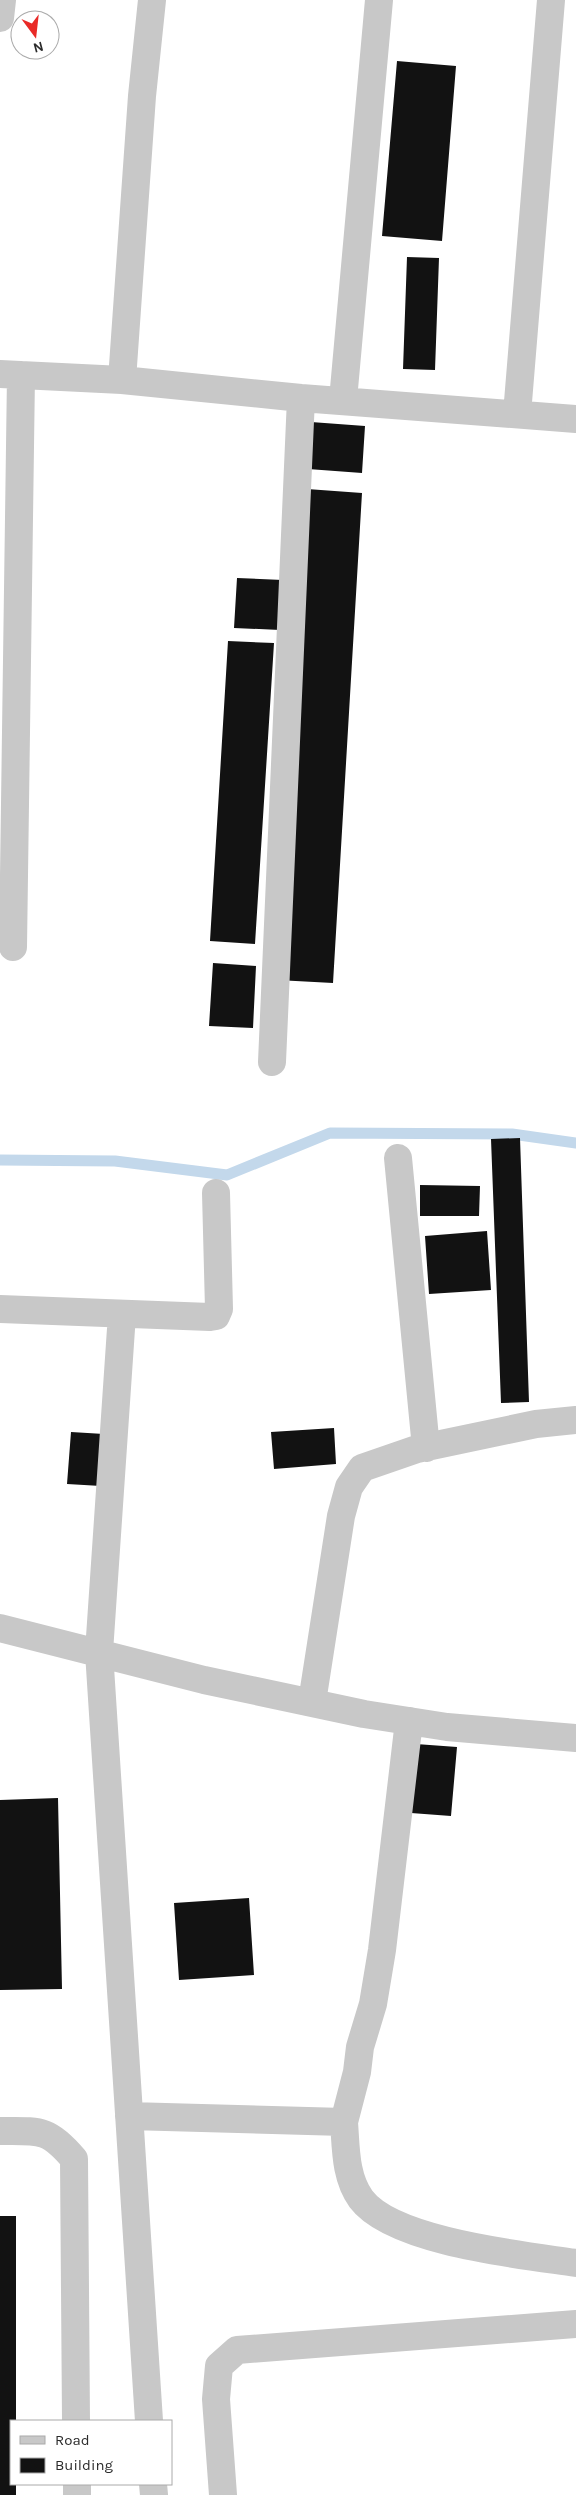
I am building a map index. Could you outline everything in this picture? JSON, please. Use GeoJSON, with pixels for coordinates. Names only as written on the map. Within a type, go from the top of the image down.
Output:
{"type":"FeatureCollection","features":[{"type":"Feature","properties":{"kind":"street"},"geometry":{"type":"LineString","coordinates":[[0,18],[2,0]]}},
{"type":"Feature","properties":{"kind":"street"},"geometry":{"type":"LineString","coordinates":[[122,380],[142,96],[152,0]]}},
{"type":"Feature","properties":{"kind":"street"},"geometry":{"type":"LineString","coordinates":[[342,400],[379,0]]}},
{"type":"Feature","properties":{"kind":"street"},"geometry":{"type":"LineString","coordinates":[[517,414],[551,0]]}},
{"type":"Feature","properties":{"kind":"street"},"geometry":{"type":"LineString","coordinates":[[13,947],[10,375],[122,380],[301,398],[576,419]]}},
{"type":"Feature","properties":{"kind":"street"},"geometry":{"type":"LineString","coordinates":[[272,1062],[301,398]]}},
{"type":"Feature","properties":{"kind":"street"},"geometry":{"type":"LineString","coordinates":[[398,1158],[426,1448]]}},
{"type":"Feature","properties":{"kind":"street"},"geometry":{"type":"LineString","coordinates":[[0,1308],[216,1316],[219,1310],[216,1193]]}},
{"type":"Feature","properties":{"kind":"street"},"geometry":{"type":"LineString","coordinates":[[122,1314],[99,1652],[149,2420]]}},
{"type":"Feature","properties":{"kind":"street"},"geometry":{"type":"LineString","coordinates":[[312,1702],[341,1516],[349,1487],[362,1468],[426,1448],[536,1424],[576,1420]]}},
{"type":"Feature","properties":{"kind":"street"},"geometry":{"type":"LineString","coordinates":[[0,1628],[204,1680],[408,1721],[447,1727],[576,1738]]}},
{"type":"Feature","properties":{"kind":"street"},"geometry":{"type":"LineString","coordinates":[[408,1721],[382,1950],[373,2004],[360,2047],[344,2122],[349,2176],[361,2199],[380,2216],[408,2230],[481,2248],[576,2263]]}},
{"type":"Feature","properties":{"kind":"street"},"geometry":{"type":"LineString","coordinates":[[129,2116],[344,2122]]}},
{"type":"Feature","properties":{"kind":"street"},"geometry":{"type":"LineString","coordinates":[[0,2132],[38,2131],[59,2141],[74,2159],[76,2420]]}},
{"type":"Feature","properties":{"kind":"street"},"geometry":{"type":"LineString","coordinates":[[223,2495],[216,2399],[219,2366],[237,2350],[576,2324]]}},
{"type":"Feature","properties":{"kind":"building"},"geometry":{"type":"Polygon","coordinates":[[[397,61],[456,66],[442,241],[382,236],[397,61]]]}},
{"type":"Feature","properties":{"kind":"building"},"geometry":{"type":"Polygon","coordinates":[[[407,257],[439,258],[435,370],[403,369],[407,257]]]}},
{"type":"Feature","properties":{"kind":"building"},"geometry":{"type":"Polygon","coordinates":[[[311,422],[365,426],[362,473],[308,469],[311,422]]]}},
{"type":"Feature","properties":{"kind":"building"},"geometry":{"type":"Polygon","coordinates":[[[307,489],[362,493],[333,983],[277,980],[307,489]]]}},
{"type":"Feature","properties":{"kind":"building"},"geometry":{"type":"Polygon","coordinates":[[[237,578],[283,580],[280,630],[234,628],[237,578]]]}},
{"type":"Feature","properties":{"kind":"building"},"geometry":{"type":"Polygon","coordinates":[[[228,641],[274,643],[255,944],[210,941],[228,641]]]}},
{"type":"Feature","properties":{"kind":"building"},"geometry":{"type":"Polygon","coordinates":[[[213,963],[256,966],[253,1028],[209,1026],[213,963]]]}},
{"type":"Feature","properties":{"kind":"building"},"geometry":{"type":"Polygon","coordinates":[[[520,1138],[529,1402],[501,1403],[491,1139],[520,1138]]]}},
{"type":"Feature","properties":{"kind":"building"},"geometry":{"type":"Polygon","coordinates":[[[420,1185],[480,1186],[479,1216],[420,1216],[420,1185]]]}},
{"type":"Feature","properties":{"kind":"building"},"geometry":{"type":"Polygon","coordinates":[[[487,1231],[491,1290],[429,1294],[425,1236],[487,1231]]]}},
{"type":"Feature","properties":{"kind":"building"},"geometry":{"type":"Polygon","coordinates":[[[334,1428],[336,1464],[274,1469],[271,1432],[334,1428]]]}},
{"type":"Feature","properties":{"kind":"building"},"geometry":{"type":"Polygon","coordinates":[[[71,1432],[104,1434],[101,1486],[67,1484],[71,1432]]]}},
{"type":"Feature","properties":{"kind":"building"},"geometry":{"type":"Polygon","coordinates":[[[416,1744],[457,1747],[451,1816],[411,1813],[416,1744]]]}},
{"type":"Feature","properties":{"kind":"building"},"geometry":{"type":"Polygon","coordinates":[[[58,1798],[62,1989],[0,1990],[0,1800],[58,1798]]]}},
{"type":"Feature","properties":{"kind":"building"},"geometry":{"type":"Polygon","coordinates":[[[249,1898],[254,1975],[179,1980],[174,1903],[249,1898]]]}},
{"type":"Feature","properties":{"kind":"building"},"geometry":{"type":"Polygon","coordinates":[[[0,2216],[16,2216],[16,2420],[10,2420],[10,2485],[16,2485],[16,2495],[0,2495],[0,2216]]]}},
{"type":"Feature","properties":{"kind":"waterway"},"geometry":{"type":"LineString","coordinates":[[0,1160],[115,1161],[227,1175],[330,1133],[512,1134],[576,1143]]}}]}
